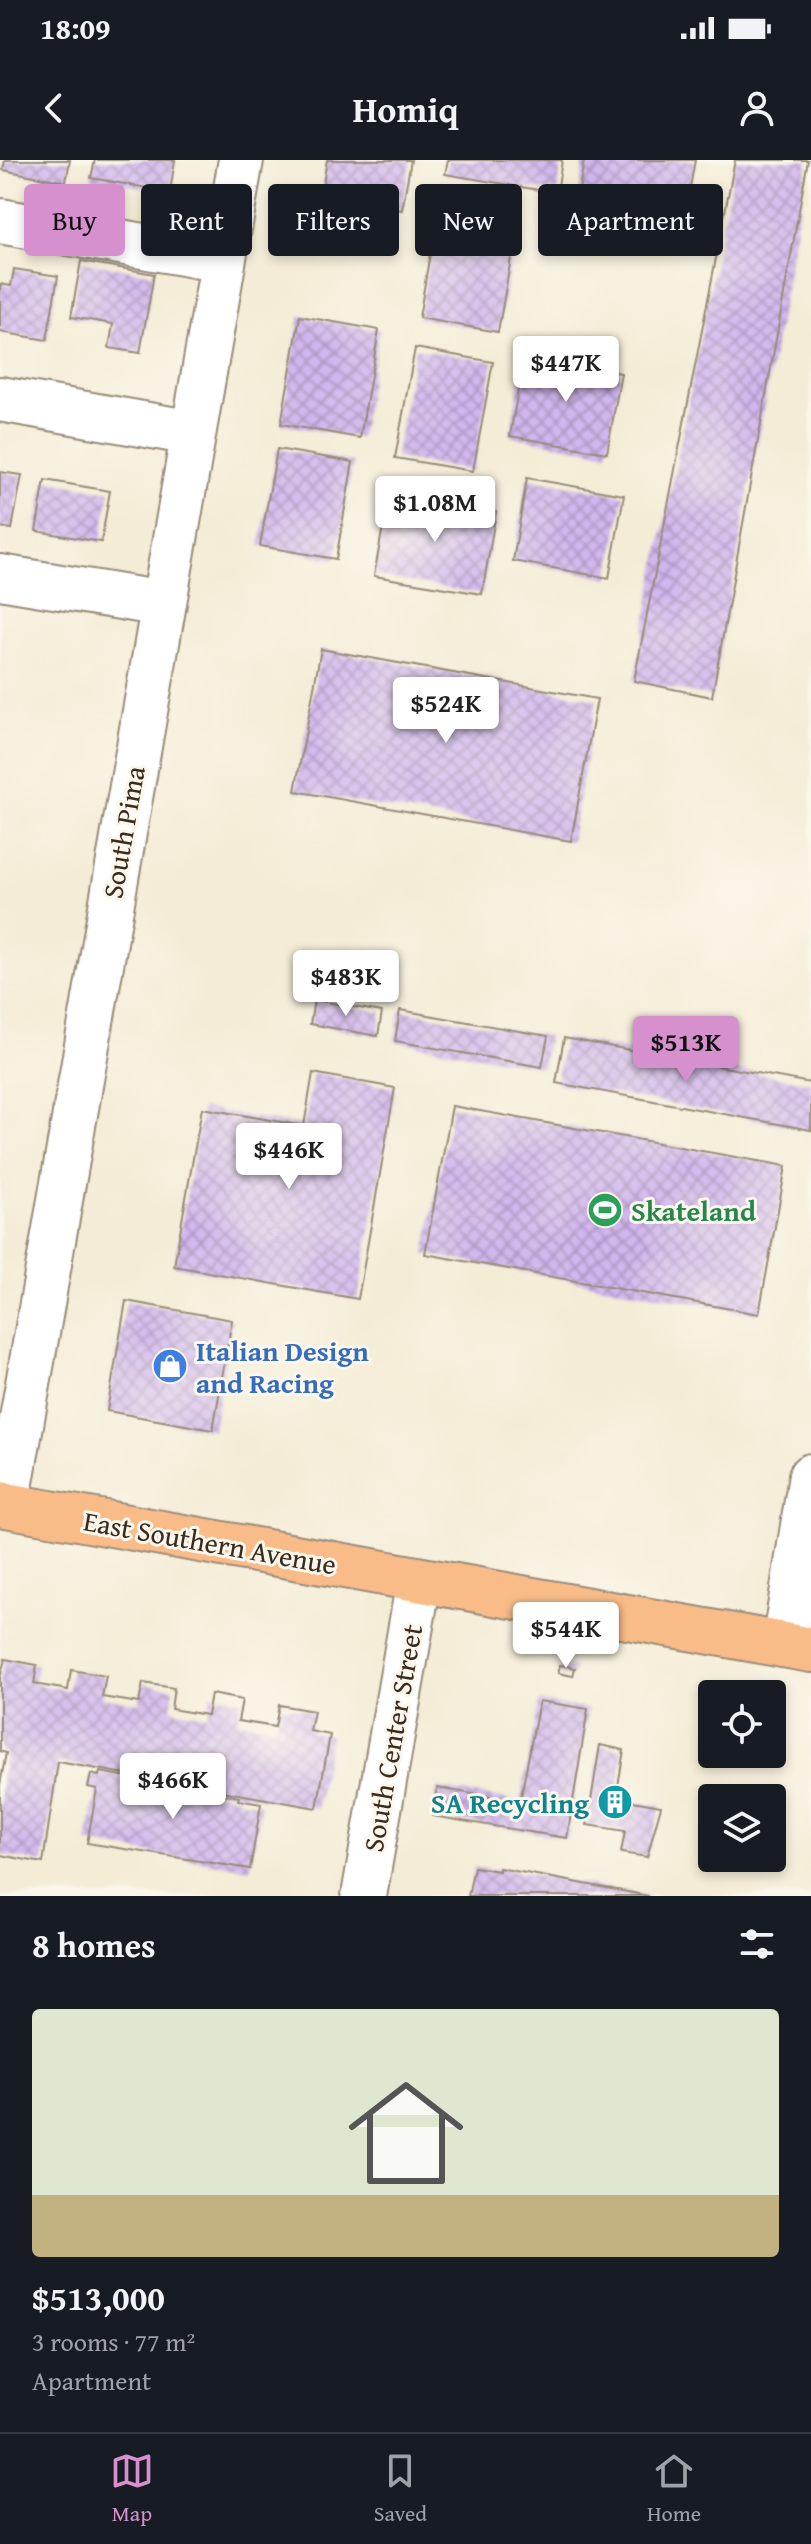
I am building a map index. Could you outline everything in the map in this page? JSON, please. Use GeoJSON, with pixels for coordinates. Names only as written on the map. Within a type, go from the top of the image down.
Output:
{"type":"FeatureCollection","features":[{"type":"Feature","properties":{"kind":"main road","name":"East Southern Avenue"},"geometry":{"type":"LineString","coordinates":[[3,1504],[797,1648]]}},
{"type":"Feature","properties":{"kind":"street","name":"South Pima"},"geometry":{"type":"LineString","coordinates":[[3,1504],[241,160]]}},
{"type":"Feature","properties":{"kind":"street"},"geometry":{"type":"LineString","coordinates":[[0,221],[223,260]]}},
{"type":"Feature","properties":{"kind":"street"},"geometry":{"type":"LineString","coordinates":[[0,399],[193,433]]}},
{"type":"Feature","properties":{"kind":"street"},"geometry":{"type":"LineString","coordinates":[[0,577],[163,604]]}},
{"type":"Feature","properties":{"kind":"street"},"geometry":{"type":"LineString","coordinates":[[797,1648],[811,1476]]}},
{"type":"Feature","properties":{"kind":"street","name":"South Center Street"},"geometry":{"type":"LineString","coordinates":[[364,1896],[419,1580]]}},
{"type":"Feature","properties":{"kind":"building"},"geometry":{"type":"Polygon","coordinates":[[[5,160],[70,160],[66,182],[3,170],[5,160]]]}},
{"type":"Feature","properties":{"kind":"building"},"geometry":{"type":"Polygon","coordinates":[[[95,160],[175,160],[171,184],[141,184],[141,187],[91,178],[95,160]]]}},
{"type":"Feature","properties":{"kind":"building"},"geometry":{"type":"Polygon","coordinates":[[[327,160],[411,160],[402,210],[399,209],[399,184],[323,184],[327,160]]]}},
{"type":"Feature","properties":{"kind":"building"},"geometry":{"type":"Polygon","coordinates":[[[448,160],[562,160],[558,184],[538,184],[538,190],[522,187],[522,184],[445,174],[448,160]]]}},
{"type":"Feature","properties":{"kind":"building"},"geometry":{"type":"Polygon","coordinates":[[[584,160],[695,160],[691,184],[580,184],[584,160]]]}},
{"type":"Feature","properties":{"kind":"building"},"geometry":{"type":"Polygon","coordinates":[[[735,160],[808,160],[712,697],[634,681],[716,256],[723,256],[723,222],[735,160]]]}},
{"type":"Feature","properties":{"kind":"building"},"geometry":{"type":"Polygon","coordinates":[[[430,256],[511,256],[498,332],[419,318],[430,256]]]}},
{"type":"Feature","properties":{"kind":"building"},"geometry":{"type":"Polygon","coordinates":[[[81,261],[154,274],[140,353],[109,348],[113,324],[71,317],[81,261]]]}},
{"type":"Feature","properties":{"kind":"building"},"geometry":{"type":"Polygon","coordinates":[[[14,269],[58,276],[47,340],[0,332],[0,284],[11,286],[14,269]]]}},
{"type":"Feature","properties":{"kind":"building"},"geometry":{"type":"Polygon","coordinates":[[[300,316],[379,330],[360,438],[281,424],[300,316]]]}},
{"type":"Feature","properties":{"kind":"building"},"geometry":{"type":"Polygon","coordinates":[[[415,348],[493,362],[473,471],[395,458],[415,348]]]}},
{"type":"Feature","properties":{"kind":"building"},"geometry":{"type":"Polygon","coordinates":[[[524,356],[621,373],[607,453],[510,436],[524,356]]]}},
{"type":"Feature","properties":{"kind":"building"},"geometry":{"type":"Polygon","coordinates":[[[277,449],[353,462],[336,559],[260,546],[277,449]]]}},
{"type":"Feature","properties":{"kind":"building"},"geometry":{"type":"Polygon","coordinates":[[[0,472],[22,475],[12,529],[0,527],[0,472]]]}},
{"type":"Feature","properties":{"kind":"building"},"geometry":{"type":"Polygon","coordinates":[[[527,478],[624,495],[609,578],[513,561],[527,478]]]}},
{"type":"Feature","properties":{"kind":"building"},"geometry":{"type":"Polygon","coordinates":[[[45,480],[110,491],[101,542],[36,531],[45,480]]]}},
{"type":"Feature","properties":{"kind":"building"},"geometry":{"type":"Polygon","coordinates":[[[389,493],[496,512],[482,594],[374,576],[389,493]]]}},
{"type":"Feature","properties":{"kind":"building"},"geometry":{"type":"Polygon","coordinates":[[[321,649],[597,699],[571,841],[295,791],[321,649]]]}},
{"type":"Feature","properties":{"kind":"building"},"geometry":{"type":"Polygon","coordinates":[[[314,1000],[382,1012],[378,1036],[310,1024],[314,1000]]]}},
{"type":"Feature","properties":{"kind":"building"},"geometry":{"type":"Polygon","coordinates":[[[400,1010],[548,1036],[542,1067],[395,1041],[400,1010]]]}},
{"type":"Feature","properties":{"kind":"building"},"geometry":{"type":"Polygon","coordinates":[[[564,1038],[811,1083],[811,1130],[556,1083],[564,1038]]]}},
{"type":"Feature","properties":{"kind":"building"},"geometry":{"type":"Polygon","coordinates":[[[313,1073],[395,1088],[358,1299],[174,1266],[202,1108],[304,1126],[313,1073]]]}},
{"type":"Feature","properties":{"kind":"building","name":"Skateland"},"geometry":{"type":"Polygon","coordinates":[[[452,1106],[786,1166],[759,1314],[425,1254],[452,1106]]]}},
{"type":"Feature","properties":{"kind":"building","name":"Italian Design and Racing"},"geometry":{"type":"Polygon","coordinates":[[[126,1301],[232,1320],[213,1430],[107,1411],[126,1301]]]}},
{"type":"Feature","properties":{"kind":"building"},"geometry":{"type":"Polygon","coordinates":[[[5,1659],[37,1665],[34,1684],[68,1690],[71,1670],[106,1676],[102,1697],[139,1703],[143,1683],[174,1688],[171,1709],[207,1715],[211,1694],[242,1700],[238,1721],[275,1727],[279,1705],[314,1711],[310,1731],[330,1735],[317,1808],[58,1762],[43,1863],[0,1855],[0,1785],[6,1753],[0,1751],[0,1678],[5,1659]]]}},
{"type":"Feature","properties":{"kind":"building"},"geometry":{"type":"Polygon","coordinates":[[[560,1665],[575,1668],[573,1676],[558,1673],[560,1665]]]}},
{"type":"Feature","properties":{"kind":"building"},"geometry":{"type":"Polygon","coordinates":[[[539,1701],[588,1709],[567,1838],[432,1816],[437,1788],[520,1802],[539,1701]]]}},
{"type":"Feature","properties":{"kind":"building","name":"SA Recycling"},"geometry":{"type":"Polygon","coordinates":[[[600,1745],[624,1750],[616,1798],[661,1806],[647,1857],[621,1853],[625,1831],[587,1825],[600,1745]]]}},
{"type":"Feature","properties":{"kind":"building"},"geometry":{"type":"Polygon","coordinates":[[[100,1772],[239,1797],[238,1800],[261,1804],[250,1869],[87,1843],[97,1789],[88,1787],[91,1774],[99,1776],[100,1772]]]}},
{"type":"Feature","properties":{"kind":"building"},"geometry":{"type":"Polygon","coordinates":[[[474,1867],[499,1871],[499,1868],[649,1896],[468,1896],[474,1867]]]}},
{"type":"Feature","properties":{"kind":"place","name":"Skateland"},"geometry":{"type":"Point","coordinates":[605,1210]}},
{"type":"Feature","properties":{"kind":"place","name":"Italian Design and Racing"},"geometry":{"type":"Point","coordinates":[170,1366]}},
{"type":"Feature","properties":{"kind":"place","name":"SA Recycling"},"geometry":{"type":"Point","coordinates":[615,1802]}}]}
